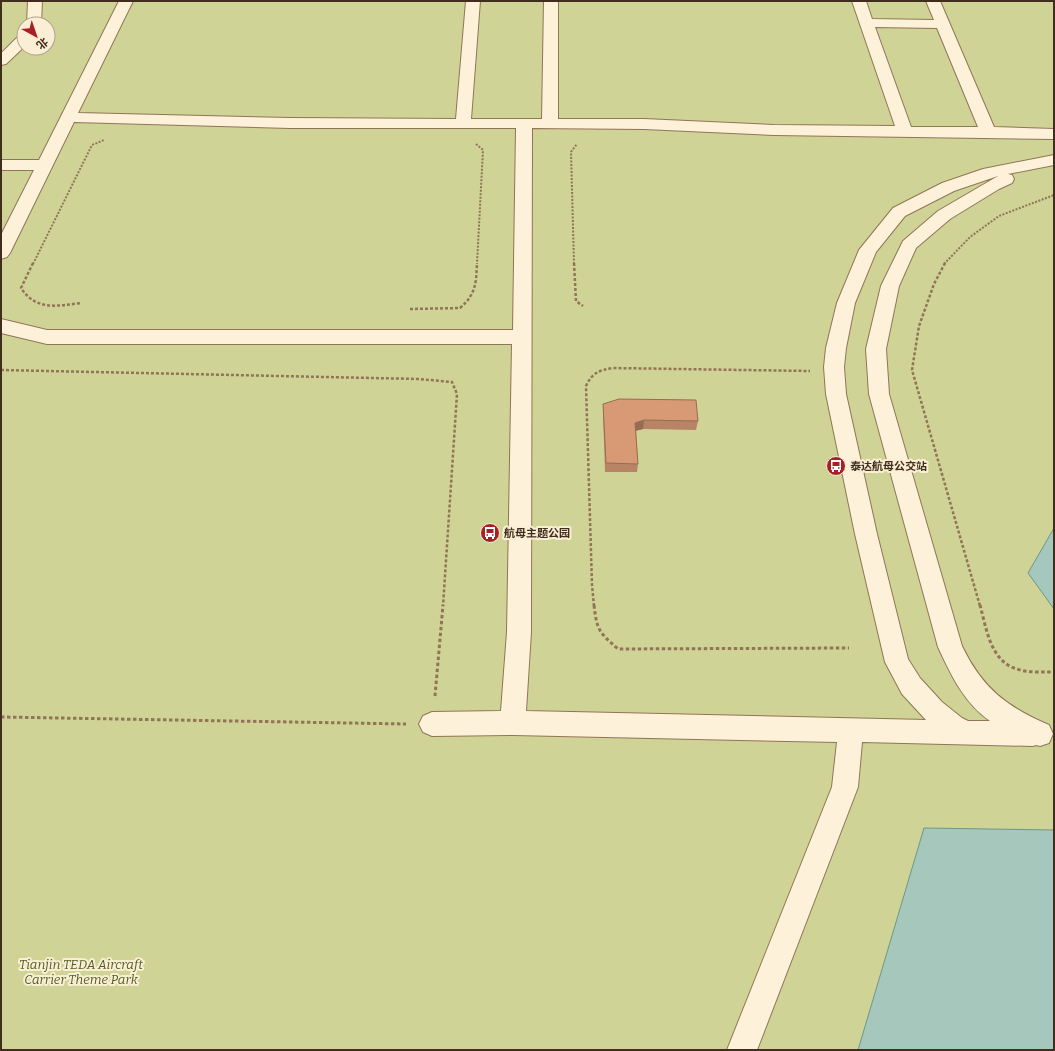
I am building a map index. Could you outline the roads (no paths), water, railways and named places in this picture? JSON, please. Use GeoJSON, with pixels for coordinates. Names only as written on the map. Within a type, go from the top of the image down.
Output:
{"type":"FeatureCollection","features":[{"type":"Feature","properties":{"kind":"street"},"geometry":{"type":"LineString","coordinates":[[34,16],[35,1]]}},
{"type":"Feature","properties":{"kind":"street"},"geometry":{"type":"LineString","coordinates":[[1,253],[126,1]]}},
{"type":"Feature","properties":{"kind":"street"},"geometry":{"type":"LineString","coordinates":[[463,124],[473,1]]}},
{"type":"Feature","properties":{"kind":"street"},"geometry":{"type":"LineString","coordinates":[[550,124],[552,1]]}},
{"type":"Feature","properties":{"kind":"street"},"geometry":{"type":"LineString","coordinates":[[859,1],[905,131]]}},
{"type":"Feature","properties":{"kind":"street"},"geometry":{"type":"LineString","coordinates":[[933,1],[988,132]]}},
{"type":"Feature","properties":{"kind":"street"},"geometry":{"type":"LineString","coordinates":[[867,23],[943,24]]}},
{"type":"Feature","properties":{"kind":"street"},"geometry":{"type":"LineString","coordinates":[[1,61],[16,48]]}},
{"type":"Feature","properties":{"kind":"street"},"geometry":{"type":"LineString","coordinates":[[68,117],[290,123],[644,124],[774,130],[1054,134]]}},
{"type":"Feature","properties":{"kind":"street"},"geometry":{"type":"LineString","coordinates":[[513,723],[519,632],[524,124]]}},
{"type":"Feature","properties":{"kind":"street"},"geometry":{"type":"LineString","coordinates":[[967,733],[953,726],[933,710],[911,686],[897,662],[866,534],[836,394],[834,367],[836,348],[846,303],[868,250],[899,212],[948,187],[989,173],[1047,162]]}},
{"type":"Feature","properties":{"kind":"street"},"geometry":{"type":"LineString","coordinates":[[1047,162],[987,188],[944,215],[909,245],[890,286],[876,349],[879,394],[950,647],[961,671],[976,694],[1004,718],[1047,734]]}},
{"type":"Feature","properties":{"kind":"street"},"geometry":{"type":"LineString","coordinates":[[1,165],[44,165]]}},
{"type":"Feature","properties":{"kind":"street"},"geometry":{"type":"LineString","coordinates":[[1,326],[47,337],[521,337]]}},
{"type":"Feature","properties":{"kind":"street"},"geometry":{"type":"LineString","coordinates":[[432,724],[513,723],[1047,734]]}},
{"type":"Feature","properties":{"kind":"street"},"geometry":{"type":"LineString","coordinates":[[742,1050],[844,787],[851,731]]}},
{"type":"Feature","properties":{"kind":"water"},"geometry":{"type":"Polygon","coordinates":[[[1054,528],[1054,609],[1028,573],[1054,528]]]}},
{"type":"Feature","properties":{"kind":"water"},"geometry":{"type":"Polygon","coordinates":[[[924,828],[1054,830],[1054,1050],[858,1050],[924,828]]]}},
{"type":"Feature","properties":{"kind":"place","name":"泰达航母公交站"},"geometry":{"type":"Point","coordinates":[836,466]}},
{"type":"Feature","properties":{"kind":"place","name":"航母主题公园"},"geometry":{"type":"Point","coordinates":[490,533]}},
{"type":"Feature","properties":{"kind":"park label","name":"Tianjin TEDA Aircraft Carrier Theme Park"},"geometry":{"type":"Point","coordinates":[81,972]}}]}
